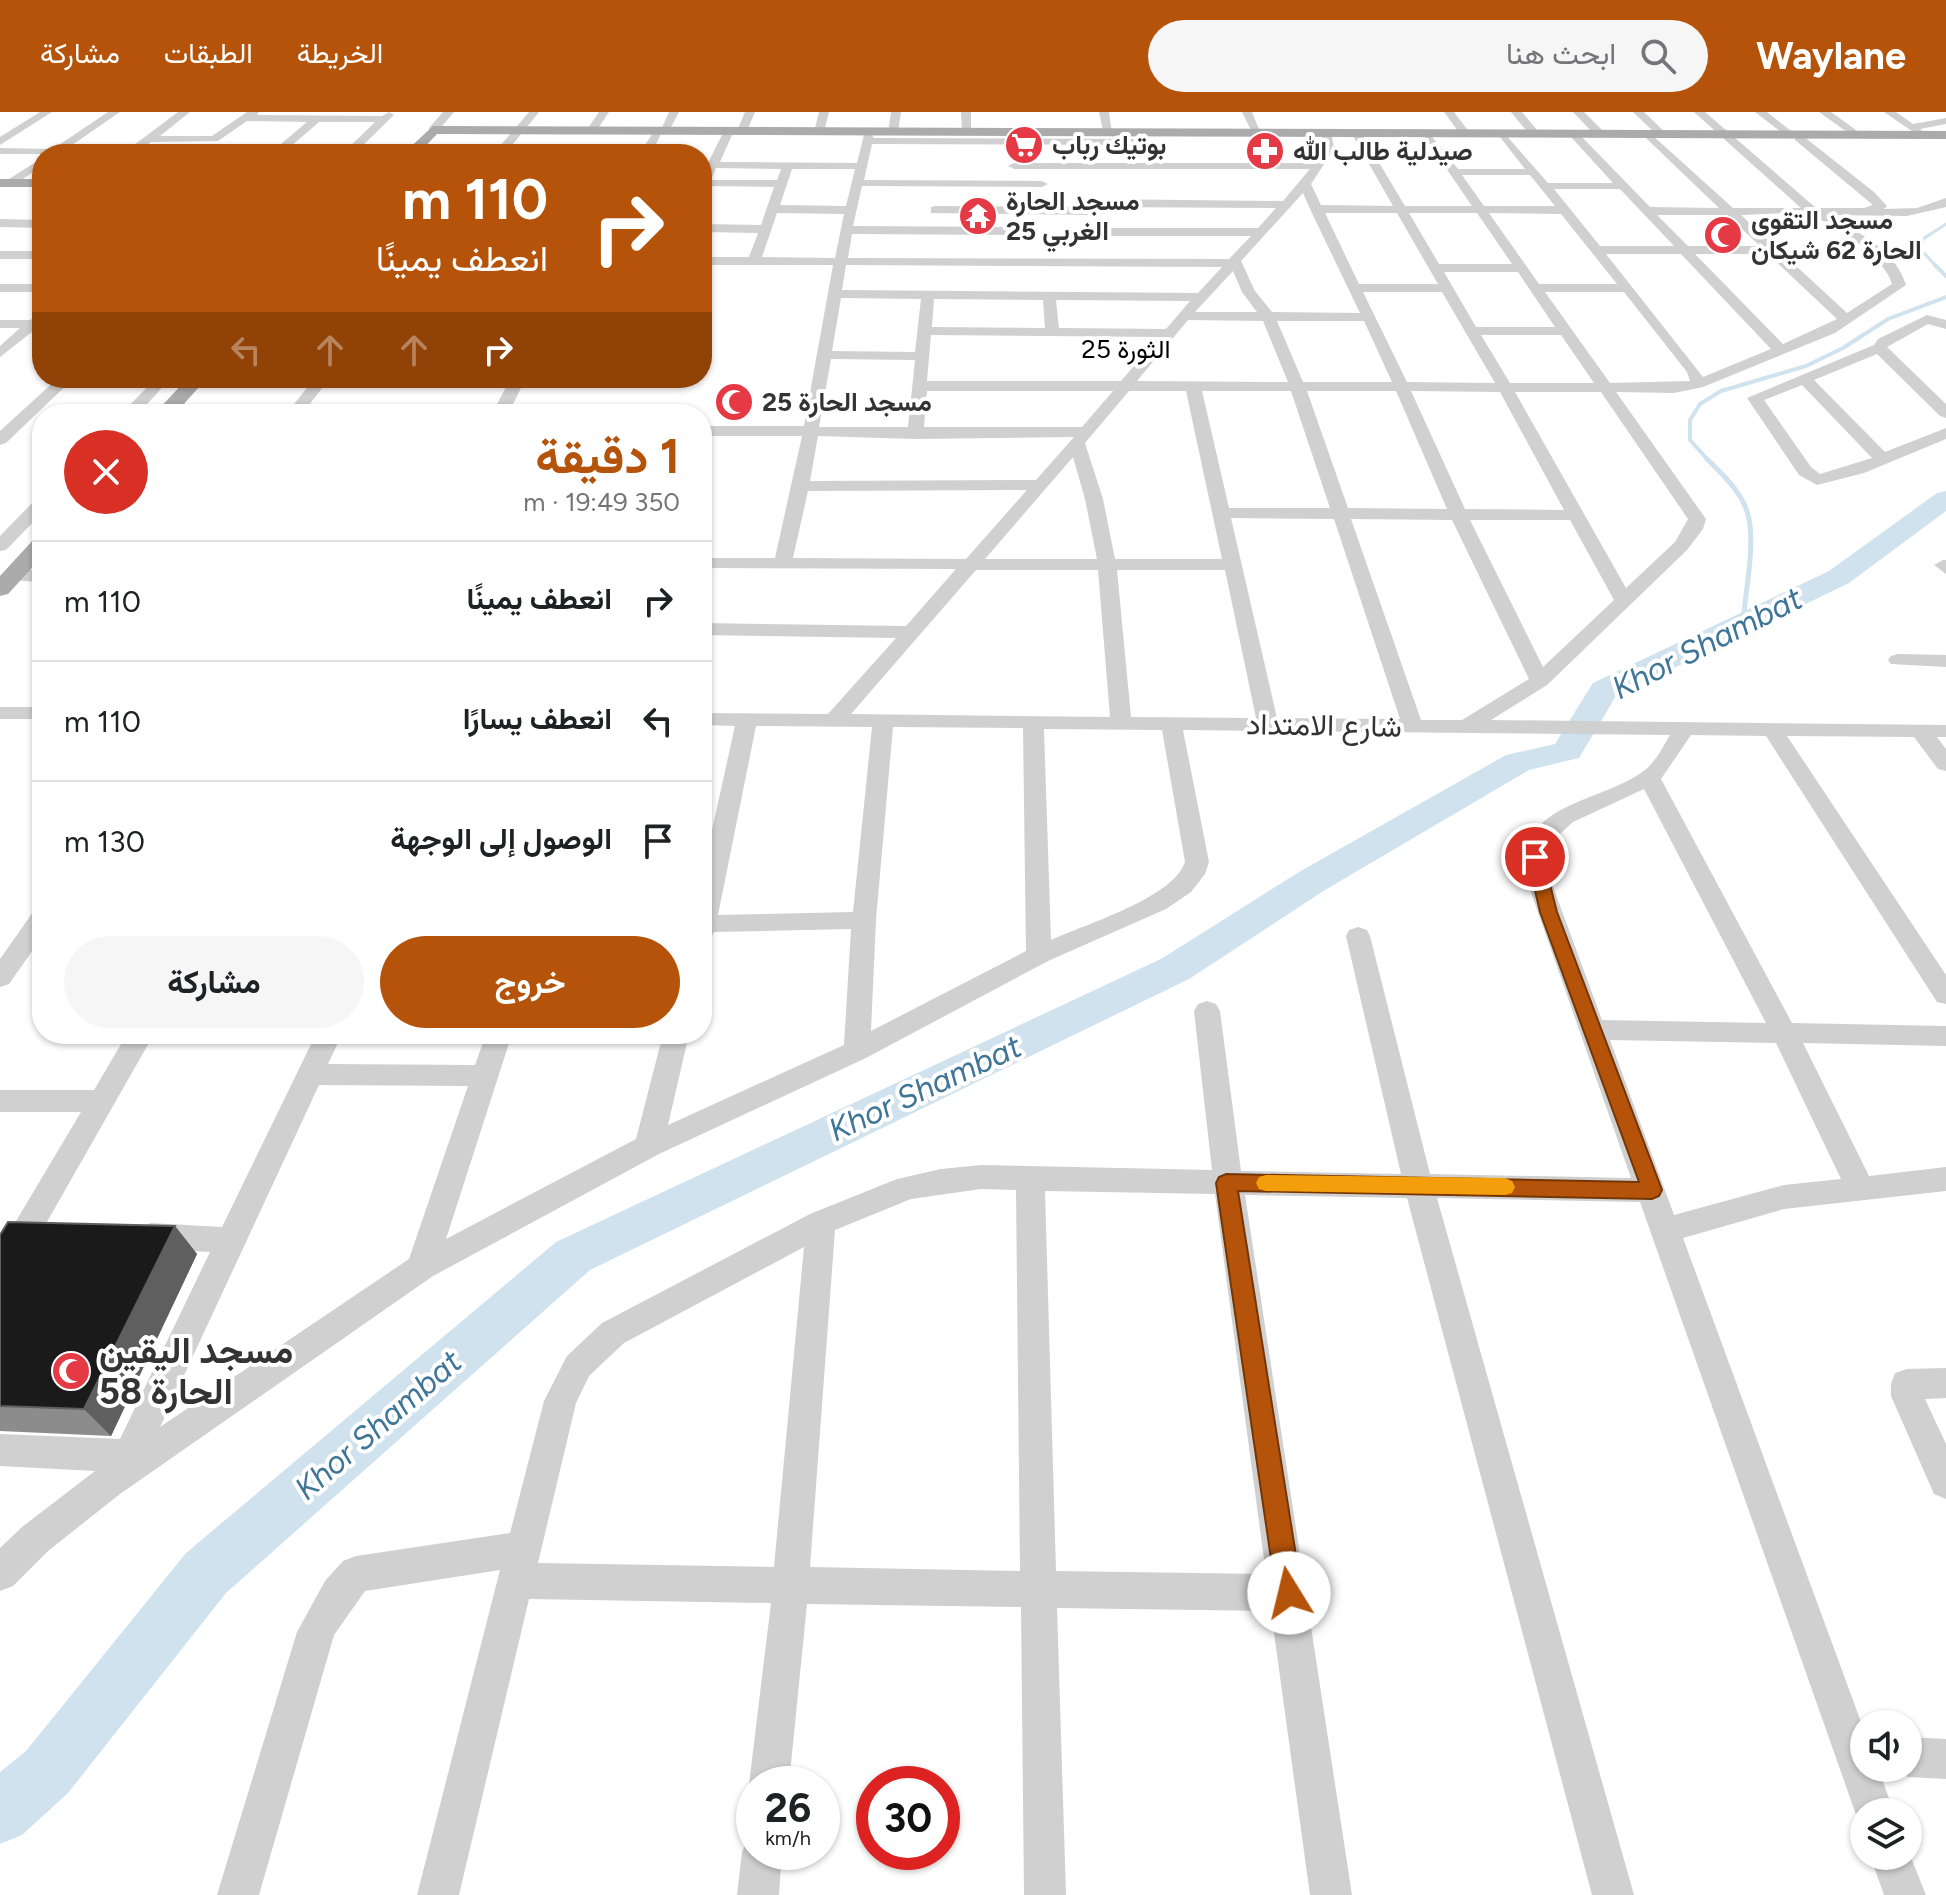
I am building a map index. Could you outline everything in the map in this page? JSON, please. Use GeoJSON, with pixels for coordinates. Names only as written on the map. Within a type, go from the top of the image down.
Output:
{"type":"FeatureCollection","features":[{"type":"Feature","properties":{"kind":"main road"},"geometry":{"type":"LineString","coordinates":[[517,132],[868,138],[1148,138],[1331,130],[1358,136],[1946,136]]}},
{"type":"Feature","properties":{"kind":"main road"},"geometry":{"type":"LineString","coordinates":[[420,144],[431,132],[1331,130],[1657,136]]}},
{"type":"Feature","properties":{"kind":"main road"},"geometry":{"type":"LineString","coordinates":[[1794,136],[1916,131],[1946,136]]}},
{"type":"Feature","properties":{"kind":"main road"},"geometry":{"type":"LineString","coordinates":[[3,185],[32,186]]}},
{"type":"Feature","properties":{"kind":"main road"},"geometry":{"type":"LineString","coordinates":[[173,404],[189,388]]}},
{"type":"Feature","properties":{"kind":"main road"},"geometry":{"type":"LineString","coordinates":[[6,582],[32,555]]}},
{"type":"Feature","properties":{"kind":"street"},"geometry":{"type":"LineString","coordinates":[[0,142],[47,112]]}},
{"type":"Feature","properties":{"kind":"street"},"geometry":{"type":"LineString","coordinates":[[67,144],[115,112]]}},
{"type":"Feature","properties":{"kind":"street"},"geometry":{"type":"LineString","coordinates":[[143,144],[185,112]]}},
{"type":"Feature","properties":{"kind":"street"},"geometry":{"type":"LineString","coordinates":[[431,132],[449,112]]}},
{"type":"Feature","properties":{"kind":"street"},"geometry":{"type":"LineString","coordinates":[[507,144],[534,112]]}},
{"type":"Feature","properties":{"kind":"street"},"geometry":{"type":"LineString","coordinates":[[591,131],[604,112]]}},
{"type":"Feature","properties":{"kind":"street"},"geometry":{"type":"LineString","coordinates":[[652,144],[674,112]]}},
{"type":"Feature","properties":{"kind":"street"},"geometry":{"type":"LineString","coordinates":[[742,131],[750,112]]}},
{"type":"Feature","properties":{"kind":"street"},"geometry":{"type":"LineString","coordinates":[[819,132],[824,112]]}},
{"type":"Feature","properties":{"kind":"street"},"geometry":{"type":"LineString","coordinates":[[893,132],[896,112]]}},
{"type":"Feature","properties":{"kind":"street"},"geometry":{"type":"LineString","coordinates":[[966,112],[967,132]]}},
{"type":"Feature","properties":{"kind":"street"},"geometry":{"type":"LineString","coordinates":[[1104,112],[1108,132]]}},
{"type":"Feature","properties":{"kind":"street"},"geometry":{"type":"LineString","coordinates":[[1247,112],[1257,132]]}},
{"type":"Feature","properties":{"kind":"street"},"geometry":{"type":"LineString","coordinates":[[1449,112],[1465,133]]}},
{"type":"Feature","properties":{"kind":"street"},"geometry":{"type":"LineString","coordinates":[[1516,112],[1534,133]]}},
{"type":"Feature","properties":{"kind":"street"},"geometry":{"type":"LineString","coordinates":[[1578,112],[1599,133]]}},
{"type":"Feature","properties":{"kind":"street"},"geometry":{"type":"LineString","coordinates":[[1638,112],[1657,136],[1846,320]]}},
{"type":"Feature","properties":{"kind":"street"},"geometry":{"type":"LineString","coordinates":[[920,386],[1674,388],[1698,384],[1830,330],[1890,294],[1899,285],[1897,277],[1868,245],[1812,211],[1699,112]]}},
{"type":"Feature","properties":{"kind":"street"},"geometry":{"type":"LineString","coordinates":[[1760,112],[1878,201],[1881,206],[1866,212]]}},
{"type":"Feature","properties":{"kind":"street"},"geometry":{"type":"LineString","coordinates":[[1824,112],[1858,135]]}},
{"type":"Feature","properties":{"kind":"street"},"geometry":{"type":"LineString","coordinates":[[1889,112],[1916,131],[1946,121]]}},
{"type":"Feature","properties":{"kind":"street"},"geometry":{"type":"LineString","coordinates":[[150,139],[214,139],[250,115],[316,119],[388,116]]}},
{"type":"Feature","properties":{"kind":"street"},"geometry":{"type":"LineString","coordinates":[[359,144],[388,116]]}},
{"type":"Feature","properties":{"kind":"street"},"geometry":{"type":"LineString","coordinates":[[287,144],[316,119]]}},
{"type":"Feature","properties":{"kind":"street"},"geometry":{"type":"LineString","coordinates":[[835,719],[1082,438],[1169,333],[1305,184],[1329,149],[1331,130]]}},
{"type":"Feature","properties":{"kind":"street"},"geometry":{"type":"LineString","coordinates":[[727,135],[712,165],[862,166]]}},
{"type":"Feature","properties":{"kind":"street"},"geometry":{"type":"LineString","coordinates":[[1358,136],[1504,386],[1623,600]]}},
{"type":"Feature","properties":{"kind":"street"},"geometry":{"type":"LineString","coordinates":[[1429,136],[1697,519],[1694,529],[1681,546],[1540,681],[1471,726]]}},
{"type":"Feature","properties":{"kind":"street"},"geometry":{"type":"LineString","coordinates":[[1505,137],[1688,364],[1698,384]]}},
{"type":"Feature","properties":{"kind":"street"},"geometry":{"type":"LineString","coordinates":[[1576,137],[1779,349]]}},
{"type":"Feature","properties":{"kind":"street"},"geometry":{"type":"LineString","coordinates":[[783,563],[801,486],[846,230],[868,138]]}},
{"type":"Feature","properties":{"kind":"street"},"geometry":{"type":"LineString","coordinates":[[941,155],[942,138],[1012,141],[1148,138],[1165,181]]}},
{"type":"Feature","properties":{"kind":"street"},"geometry":{"type":"LineString","coordinates":[[1012,141],[1014,184]]}},
{"type":"Feature","properties":{"kind":"street"},"geometry":{"type":"LineString","coordinates":[[0,151],[32,152]]}},
{"type":"Feature","properties":{"kind":"street"},"geometry":{"type":"LineString","coordinates":[[754,261],[788,165]]}},
{"type":"Feature","properties":{"kind":"street"},"geometry":{"type":"LineString","coordinates":[[1014,166],[1089,166],[1287,205]]}},
{"type":"Feature","properties":{"kind":"street"},"geometry":{"type":"LineString","coordinates":[[1089,166],[1100,262]]}},
{"type":"Feature","properties":{"kind":"street"},"geometry":{"type":"LineString","coordinates":[[935,210],[1014,210],[1093,198],[1165,181],[1318,166]]}},
{"type":"Feature","properties":{"kind":"street"},"geometry":{"type":"LineString","coordinates":[[3,185],[32,167]]}},
{"type":"Feature","properties":{"kind":"street"},"geometry":{"type":"LineString","coordinates":[[932,231],[939,169]]}},
{"type":"Feature","properties":{"kind":"street"},"geometry":{"type":"LineString","coordinates":[[1455,172],[1535,172]]}},
{"type":"Feature","properties":{"kind":"street"},"geometry":{"type":"LineString","coordinates":[[858,183],[1060,184]]}},
{"type":"Feature","properties":{"kind":"street"},"geometry":{"type":"LineString","coordinates":[[712,185],[780,184]]}},
{"type":"Feature","properties":{"kind":"street"},"geometry":{"type":"LineString","coordinates":[[1305,184],[1401,385],[1458,514],[1540,681]]}},
{"type":"Feature","properties":{"kind":"street"},"geometry":{"type":"LineString","coordinates":[[1546,186],[1623,186]]}},
{"type":"Feature","properties":{"kind":"street"},"geometry":{"type":"LineString","coordinates":[[1650,211],[1914,212],[1934,209],[1946,202]]}},
{"type":"Feature","properties":{"kind":"street"},"geometry":{"type":"LineString","coordinates":[[772,209],[852,210]]}},
{"type":"Feature","properties":{"kind":"street"},"geometry":{"type":"LineString","coordinates":[[1316,209],[1565,210]]}},
{"type":"Feature","properties":{"kind":"street"},"geometry":{"type":"LineString","coordinates":[[1014,210],[1015,279]]}},
{"type":"Feature","properties":{"kind":"street"},"geometry":{"type":"LineString","coordinates":[[0,223],[32,224]]}},
{"type":"Feature","properties":{"kind":"street"},"geometry":{"type":"LineString","coordinates":[[712,228],[764,229]]}},
{"type":"Feature","properties":{"kind":"street"},"geometry":{"type":"LineString","coordinates":[[846,230],[1014,231]]}},
{"type":"Feature","properties":{"kind":"street"},"geometry":{"type":"LineString","coordinates":[[1097,232],[1263,232]]}},
{"type":"Feature","properties":{"kind":"street"},"geometry":{"type":"LineString","coordinates":[[1596,250],[1771,250]]}},
{"type":"Feature","properties":{"kind":"street"},"geometry":{"type":"LineString","coordinates":[[0,255],[32,253]]}},
{"type":"Feature","properties":{"kind":"street"},"geometry":{"type":"LineString","coordinates":[[712,261],[840,261],[1015,279],[1049,296],[1204,297]]}},
{"type":"Feature","properties":{"kind":"street"},"geometry":{"type":"LineString","coordinates":[[835,294],[928,295],[1100,262],[1236,263]]}},
{"type":"Feature","properties":{"kind":"street"},"geometry":{"type":"LineString","coordinates":[[1236,263],[1249,292],[1268,317],[1297,385],[1343,512],[1413,726]]}},
{"type":"Feature","properties":{"kind":"street"},"geometry":{"type":"LineString","coordinates":[[1434,268],[1523,268]]}},
{"type":"Feature","properties":{"kind":"street"},"geometry":{"type":"LineString","coordinates":[[0,288],[32,288]]}},
{"type":"Feature","properties":{"kind":"street"},"geometry":{"type":"LineString","coordinates":[[1355,288],[1446,288]]}},
{"type":"Feature","properties":{"kind":"street"},"geometry":{"type":"LineString","coordinates":[[1536,288],[1626,288]]}},
{"type":"Feature","properties":{"kind":"street"},"geometry":{"type":"LineString","coordinates":[[915,434],[928,295]]}},
{"type":"Feature","properties":{"kind":"street"},"geometry":{"type":"LineString","coordinates":[[1049,296],[1052,332]]}},
{"type":"Feature","properties":{"kind":"street"},"geometry":{"type":"LineString","coordinates":[[1946,308],[1883,342],[1879,348],[1755,398],[1805,471],[1817,480],[1827,480],[1883,460],[1946,433]]}},
{"type":"Feature","properties":{"kind":"street"},"geometry":{"type":"LineString","coordinates":[[1184,316],[1367,317]]}},
{"type":"Feature","properties":{"kind":"street"},"geometry":{"type":"LineString","coordinates":[[1927,319],[1946,325]]}},
{"type":"Feature","properties":{"kind":"street"},"geometry":{"type":"LineString","coordinates":[[0,324],[32,321]]}},
{"type":"Feature","properties":{"kind":"street"},"geometry":{"type":"LineString","coordinates":[[0,353],[32,326]]}},
{"type":"Feature","properties":{"kind":"street"},"geometry":{"type":"LineString","coordinates":[[925,331],[1169,333]]}},
{"type":"Feature","properties":{"kind":"street"},"geometry":{"type":"LineString","coordinates":[[1472,331],[1567,331]]}},
{"type":"Feature","properties":{"kind":"street"},"geometry":{"type":"LineString","coordinates":[[13,342],[32,342]]}},
{"type":"Feature","properties":{"kind":"street"},"geometry":{"type":"LineString","coordinates":[[1879,348],[1946,413]]}},
{"type":"Feature","properties":{"kind":"street"},"geometry":{"type":"LineString","coordinates":[[823,355],[922,356]]}},
{"type":"Feature","properties":{"kind":"street"},"geometry":{"type":"LineString","coordinates":[[1804,379],[1883,460]]}},
{"type":"Feature","properties":{"kind":"street"},"geometry":{"type":"LineString","coordinates":[[1193,386],[1268,724]]}},
{"type":"Feature","properties":{"kind":"street"},"geometry":{"type":"LineString","coordinates":[[36,404],[55,388]]}},
{"type":"Feature","properties":{"kind":"street"},"geometry":{"type":"LineString","coordinates":[[139,404],[154,388]]}},
{"type":"Feature","properties":{"kind":"street"},"geometry":{"type":"LineString","coordinates":[[302,404],[315,388]]}},
{"type":"Feature","properties":{"kind":"street"},"geometry":{"type":"LineString","coordinates":[[0,440],[8,427],[32,407]]}},
{"type":"Feature","properties":{"kind":"street"},"geometry":{"type":"LineString","coordinates":[[8,427],[32,427]]}},
{"type":"Feature","properties":{"kind":"street"},"geometry":{"type":"LineString","coordinates":[[712,434],[810,432],[1082,438]]}},
{"type":"Feature","properties":{"kind":"street"},"geometry":{"type":"LineString","coordinates":[[1082,438],[1107,565],[1121,722]]}},
{"type":"Feature","properties":{"kind":"street"},"geometry":{"type":"LineString","coordinates":[[801,486],[1038,485]]}},
{"type":"Feature","properties":{"kind":"street"},"geometry":{"type":"LineString","coordinates":[[1222,513],[1577,515]]}},
{"type":"Feature","properties":{"kind":"street"},"geometry":{"type":"LineString","coordinates":[[0,517],[32,518]]}},
{"type":"Feature","properties":{"kind":"street"},"geometry":{"type":"LineString","coordinates":[[0,546],[32,520]]}},
{"type":"Feature","properties":{"kind":"street"},"geometry":{"type":"LineString","coordinates":[[712,563],[1232,565]]}},
{"type":"Feature","properties":{"kind":"street"},"geometry":{"type":"LineString","coordinates":[[6,582],[32,578]]}},
{"type":"Feature","properties":{"kind":"street"},"geometry":{"type":"LineString","coordinates":[[712,629],[910,632]]}},
{"type":"Feature","properties":{"kind":"street"},"geometry":{"type":"LineString","coordinates":[[1898,660],[1946,661]]}},
{"type":"Feature","properties":{"kind":"street"},"geometry":{"type":"LineString","coordinates":[[3,716],[32,714]]}},
{"type":"Feature","properties":{"kind":"street","name":"شارع الامتداد"},"geometry":{"type":"LineString","coordinates":[[712,719],[1946,731]]}},
{"type":"Feature","properties":{"kind":"street"},"geometry":{"type":"LineString","coordinates":[[712,884],[747,719]]}},
{"type":"Feature","properties":{"kind":"street"},"geometry":{"type":"LineString","coordinates":[[857,1051],[864,920],[883,719]]}},
{"type":"Feature","properties":{"kind":"street"},"geometry":{"type":"LineString","coordinates":[[1033,721],[1039,955]]}},
{"type":"Feature","properties":{"kind":"street"},"geometry":{"type":"LineString","coordinates":[[0,1573],[35,1539],[108,1482],[422,1267],[649,1146],[857,1051],[1039,955],[1157,903],[1183,886],[1193,874],[1197,862],[1171,723]]}},
{"type":"Feature","properties":{"kind":"street"},"geometry":{"type":"LineString","coordinates":[[1675,727],[1663,765],[1649,778],[1569,814],[1552,826],[1541,839],[1535,857],[1548,912],[1850,1731]]}},
{"type":"Feature","properties":{"kind":"street"},"geometry":{"type":"LineString","coordinates":[[1772,729],[1946,995]]}},
{"type":"Feature","properties":{"kind":"street"},"geometry":{"type":"LineString","coordinates":[[1920,730],[1946,764]]}},
{"type":"Feature","properties":{"kind":"street"},"geometry":{"type":"LineString","coordinates":[[1649,778],[1785,1035],[1860,1187]]}},
{"type":"Feature","properties":{"kind":"street"},"geometry":{"type":"LineString","coordinates":[[712,926],[864,920]]}},
{"type":"Feature","properties":{"kind":"street"},"geometry":{"type":"LineString","coordinates":[[0,978],[32,932]]}},
{"type":"Feature","properties":{"kind":"street"},"geometry":{"type":"LineString","coordinates":[[1358,936],[1418,1184],[1613,1895]]}},
{"type":"Feature","properties":{"kind":"street"},"geometry":{"type":"LineString","coordinates":[[1207,1011],[1226,1183],[1289,1593],[1331,1895]]}},
{"type":"Feature","properties":{"kind":"street"},"geometry":{"type":"LineString","coordinates":[[1592,1030],[1946,1036]]}},
{"type":"Feature","properties":{"kind":"street"},"geometry":{"type":"LineString","coordinates":[[0,1276],[135,1044]]}},
{"type":"Feature","properties":{"kind":"street"},"geometry":{"type":"LineString","coordinates":[[108,1482],[129,1456],[324,1044]]}},
{"type":"Feature","properties":{"kind":"street"},"geometry":{"type":"LineString","coordinates":[[422,1267],[495,1044]]}},
{"type":"Feature","properties":{"kind":"street"},"geometry":{"type":"LineString","coordinates":[[649,1146],[674,1044]]}},
{"type":"Feature","properties":{"kind":"street"},"geometry":{"type":"LineString","coordinates":[[310,1074],[484,1076]]}},
{"type":"Feature","properties":{"kind":"street"},"geometry":{"type":"LineString","coordinates":[[0,1101],[100,1101]]}},
{"type":"Feature","properties":{"kind":"street"},"geometry":{"type":"LineString","coordinates":[[438,1895],[560,1401],[578,1366],[613,1333],[821,1223],[918,1185],[981,1177],[1652,1190]]}},
{"type":"Feature","properties":{"kind":"street"},"geometry":{"type":"LineString","coordinates":[[1030,1179],[1045,1895]]}},
{"type":"Feature","properties":{"kind":"street"},"geometry":{"type":"LineString","coordinates":[[1667,1230],[1784,1197],[1946,1179]]}},
{"type":"Feature","properties":{"kind":"street"},"geometry":{"type":"LineString","coordinates":[[771,1766],[791,1583],[821,1223]]}},
{"type":"Feature","properties":{"kind":"street"},"geometry":{"type":"LineString","coordinates":[[28,1231],[59,1232]]}},
{"type":"Feature","properties":{"kind":"street"},"geometry":{"type":"LineString","coordinates":[[123,1235],[233,1240]]}},
{"type":"Feature","properties":{"kind":"street"},"geometry":{"type":"LineString","coordinates":[[1946,1383],[1907,1384],[1907,1396],[1946,1482]]}},
{"type":"Feature","properties":{"kind":"street"},"geometry":{"type":"LineString","coordinates":[[0,1450],[129,1456]]}},
{"type":"Feature","properties":{"kind":"street"},"geometry":{"type":"LineString","coordinates":[[238,1895],[316,1632],[325,1611],[356,1574],[521,1564],[791,1583],[1289,1593]]}},
{"type":"Feature","properties":{"kind":"street"},"geometry":{"type":"LineString","coordinates":[[1922,1758],[1946,1759]]}},
{"type":"Feature","properties":{"kind":"street"},"geometry":{"type":"LineString","coordinates":[[758,1895],[760,1870]]}},
{"type":"Feature","properties":{"kind":"street"},"geometry":{"type":"LineString","coordinates":[[1895,1870],[1905,1895]]}},
{"type":"Feature","properties":{"kind":"building","name":"مسجد اليقين الحارة 58"},"geometry":{"type":"Polygon","coordinates":[[[8,1222],[175,1226],[84,1409],[0,1406],[0,1235],[8,1222]]]}},
{"type":"Feature","properties":{"kind":"waterway"},"geometry":{"type":"LineString","coordinates":[[1937,267],[1922,251],[1923,239],[1946,224]]}},
{"type":"Feature","properties":{"kind":"waterway"},"geometry":{"type":"LineString","coordinates":[[1937,267],[1946,276]]}},
{"type":"Feature","properties":{"kind":"waterway"},"geometry":{"type":"LineString","coordinates":[[1709,461],[1690,440],[1690,420],[1700,404],[1721,391],[1806,366],[1843,348],[1888,319],[1946,297]]}},
{"type":"Feature","properties":{"kind":"waterway"},"geometry":{"type":"LineString","coordinates":[[1707,459],[1737,492],[1748,515],[1750,554],[1743,623]]}},
{"type":"Feature","properties":{"kind":"waterway","name":"Khor Shambat"},"geometry":{"type":"LineString","coordinates":[[0,1813],[47,1772],[206,1573],[573,1256],[1175,969],[1312,881],[1518,762],[1567,751],[1604,690],[1839,577],[1946,499]]}},
{"type":"Feature","properties":{"kind":"slow traffic"},"geometry":{"type":"LineString","coordinates":[[1266,1183],[1505,1187]]}},
{"type":"Feature","properties":{"kind":"place","name":"بوتيك رباب"},"geometry":{"type":"Point","coordinates":[1024,145]}},
{"type":"Feature","properties":{"kind":"place","name":"صيدلية طالب الله"},"geometry":{"type":"Point","coordinates":[1265,151]}},
{"type":"Feature","properties":{"kind":"place","name":"مسجد الحارة 25 الغربي"},"geometry":{"type":"Point","coordinates":[978,216]}},
{"type":"Feature","properties":{"kind":"place","name":"مسجد التقوى الحارة 62 شيكان"},"geometry":{"type":"Point","coordinates":[1723,235]}},
{"type":"Feature","properties":{"kind":"place","name":"مسجد الحارة 25"},"geometry":{"type":"Point","coordinates":[734,402]}},
{"type":"Feature","properties":{"kind":"place","name":"مسجد اليقين الحارة 58"},"geometry":{"type":"Point","coordinates":[71,1371]}},
{"type":"Feature","properties":{"kind":"district","name":"الثورة 25"},"geometry":{"type":"Point","coordinates":[1126,349]}},
{"type":"Feature","properties":{"kind":"route"},"geometry":{"type":"LineString","coordinates":[[1289,1593],[1226,1183],[1652,1190],[1548,912],[1535,857]]}}]}
